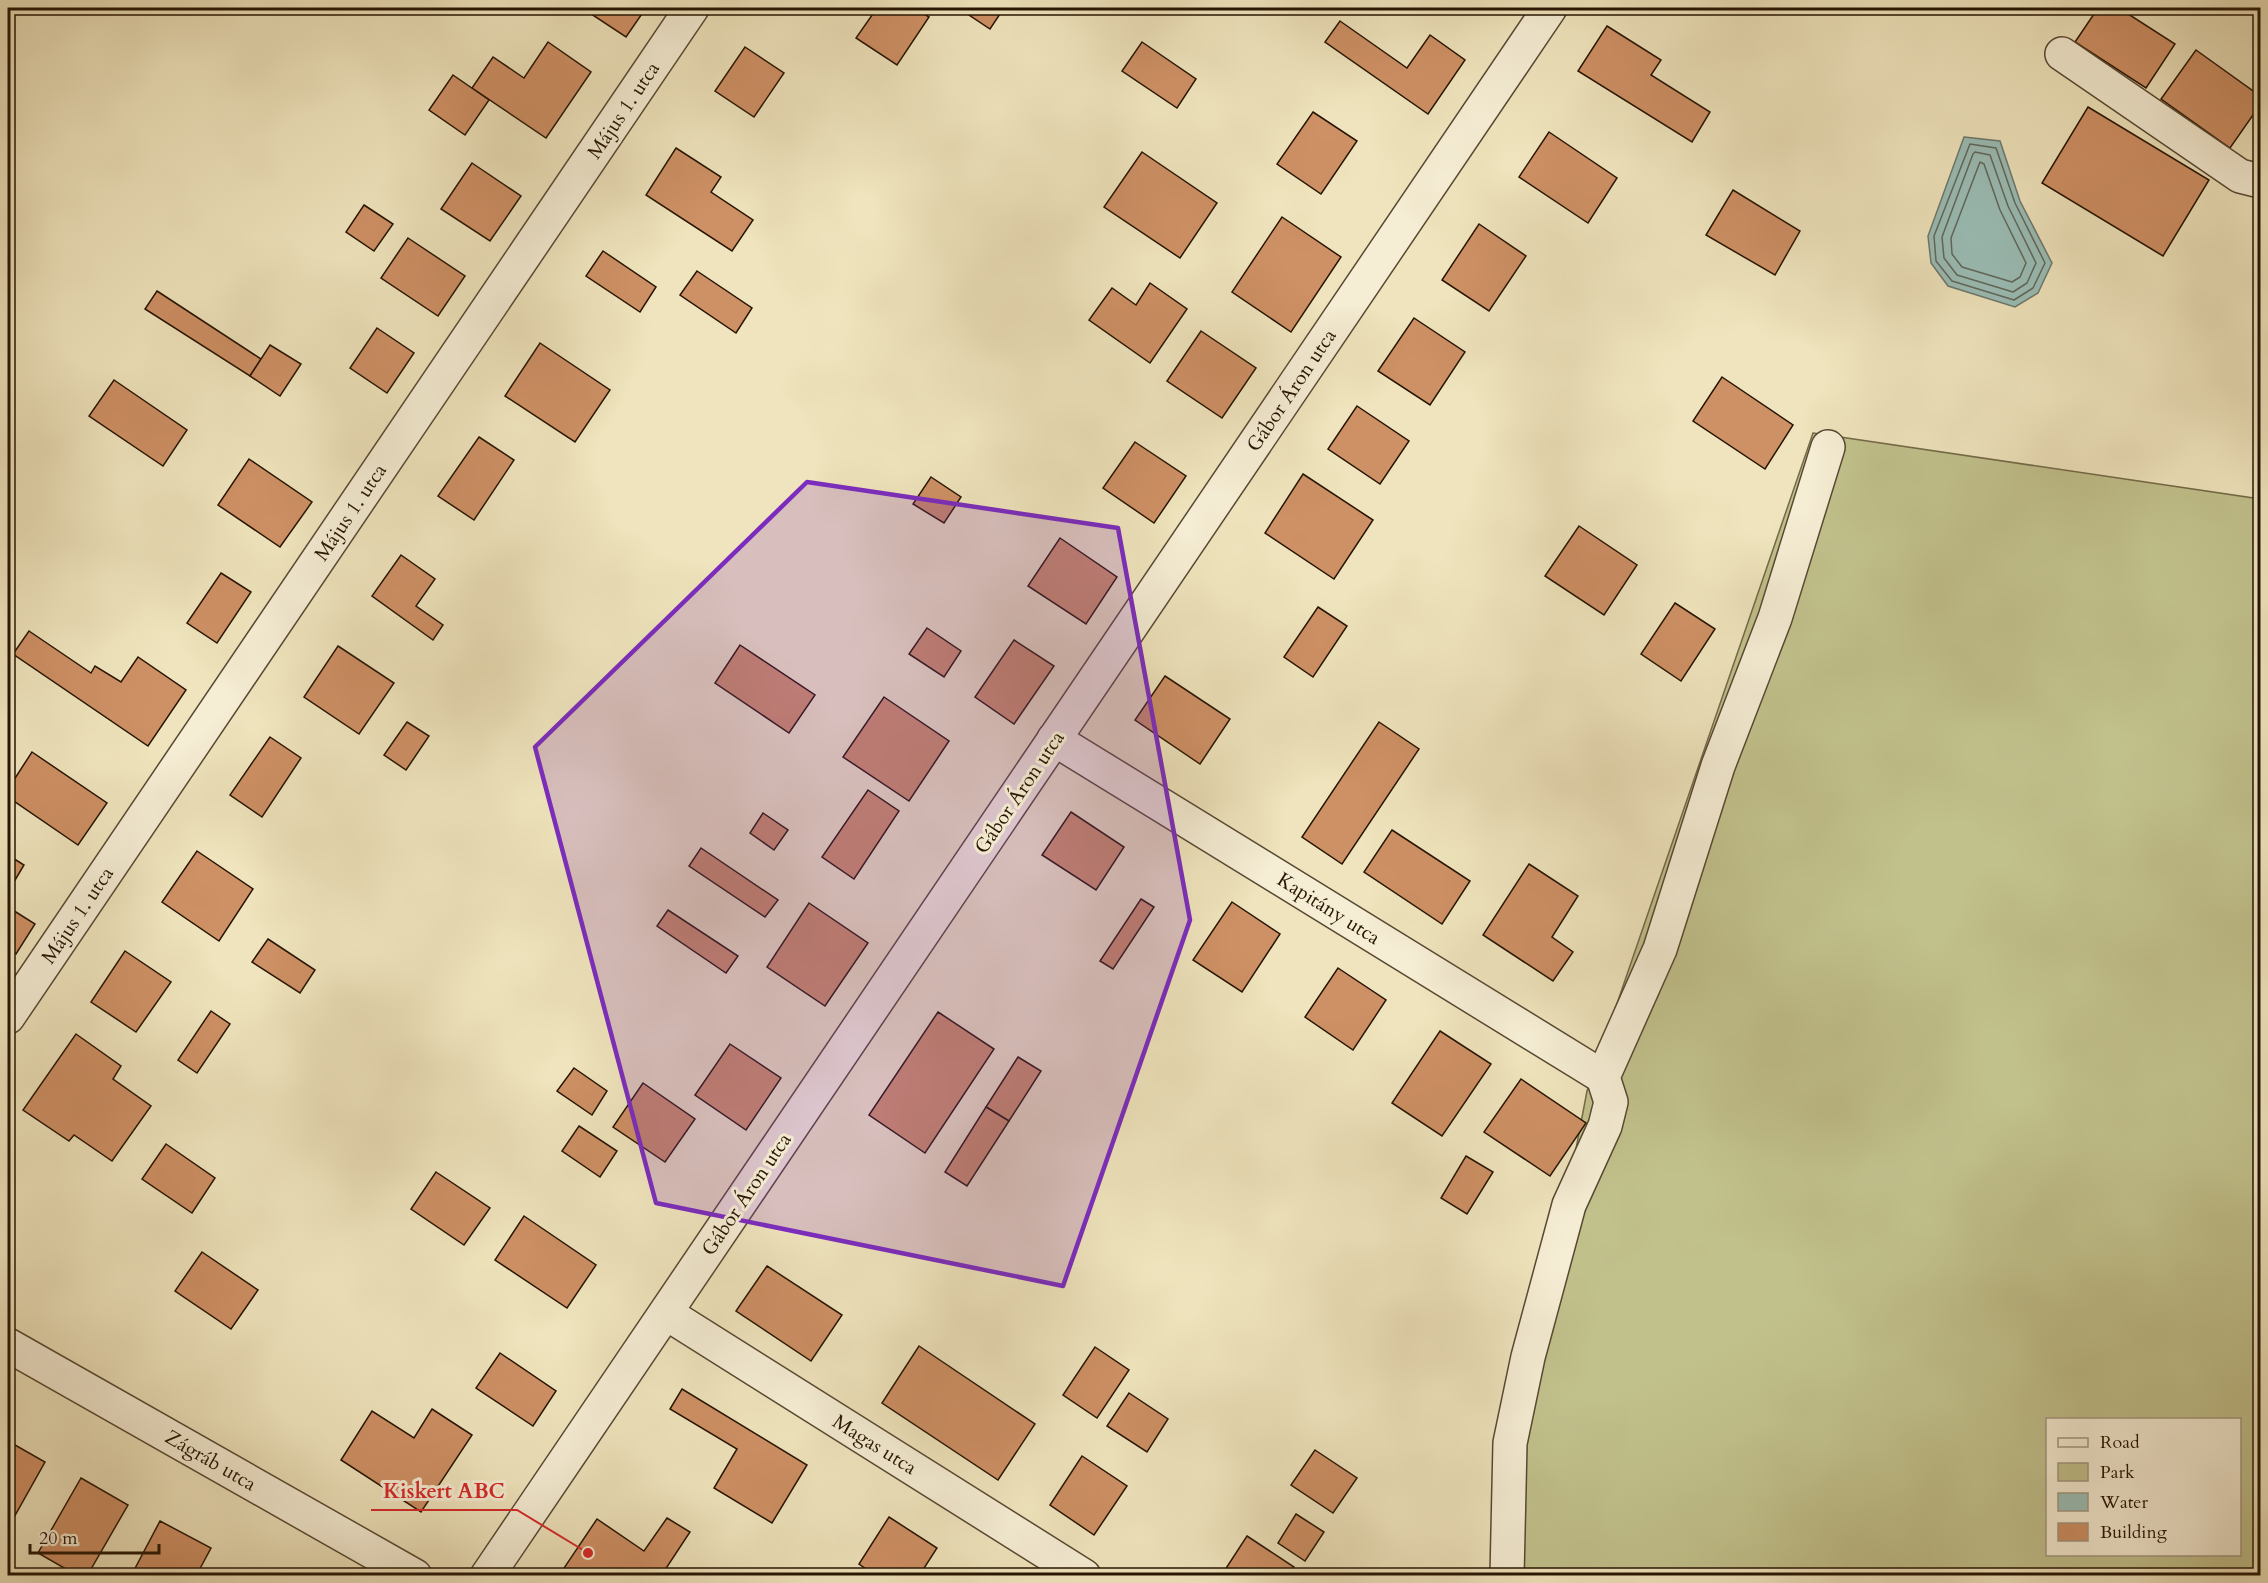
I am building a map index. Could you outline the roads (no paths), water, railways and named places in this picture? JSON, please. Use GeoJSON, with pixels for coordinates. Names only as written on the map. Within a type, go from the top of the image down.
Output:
{"type":"FeatureCollection","features":[{"type":"Feature","properties":{"kind":"street","name":"Május 1. utca"},"geometry":{"type":"LineString","coordinates":[[8,1017],[692,8]]}},
{"type":"Feature","properties":{"kind":"street","name":"Gábor Áron utca"},"geometry":{"type":"LineString","coordinates":[[487,1575],[1550,8]]}},
{"type":"Feature","properties":{"kind":"street"},"geometry":{"type":"LineString","coordinates":[[2062,54],[2240,176],[2260,181]]}},
{"type":"Feature","properties":{"kind":"street"},"geometry":{"type":"LineString","coordinates":[[1507,1575],[1510,1443],[1528,1357],[1569,1205],[1605,1126],[1611,1102],[1603,1077],[1660,949],[1718,766],[1775,618],[1828,447]]}},
{"type":"Feature","properties":{"kind":"street","name":"Kapitány utca"},"geometry":{"type":"LineString","coordinates":[[1054,739],[1603,1077]]}},
{"type":"Feature","properties":{"kind":"street","name":"Magas utca"},"geometry":{"type":"LineString","coordinates":[[666,1313],[1084,1575]]}},
{"type":"Feature","properties":{"kind":"street","name":"Zágráb utca"},"geometry":{"type":"LineString","coordinates":[[8,1345],[415,1575]]}},
{"type":"Feature","properties":{"kind":"water"},"geometry":{"type":"Polygon","coordinates":[[[1964,137],[2000,141],[2020,201],[2052,263],[2038,293],[2015,307],[1948,286],[1931,263],[1928,236],[1964,137]]]}},
{"type":"Feature","properties":{"kind":"place","name":"Kiskert ABC"},"geometry":{"type":"Point","coordinates":[588,1553]}}]}
